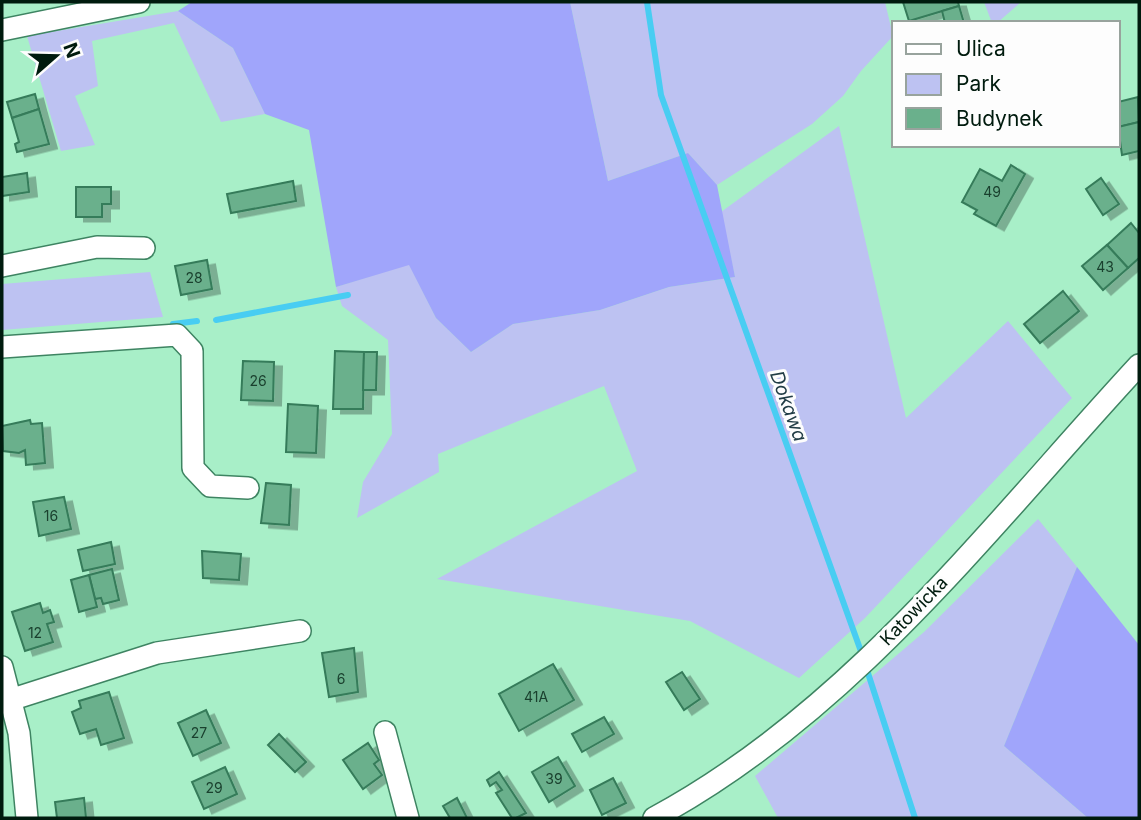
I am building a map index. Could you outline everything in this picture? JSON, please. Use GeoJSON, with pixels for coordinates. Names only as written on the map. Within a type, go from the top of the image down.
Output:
{"type":"FeatureCollection","features":[{"type":"Feature","properties":{"kind":"street"},"geometry":{"type":"LineString","coordinates":[[2,30],[139,2]]}},
{"type":"Feature","properties":{"kind":"street"},"geometry":{"type":"LineString","coordinates":[[2,266],[97,247],[144,248]]}},
{"type":"Feature","properties":{"kind":"street"},"geometry":{"type":"LineString","coordinates":[[2,347],[177,335],[192,351],[193,468],[210,486],[248,488]]}},
{"type":"Feature","properties":{"kind":"street","name":"Katowicka"},"geometry":{"type":"LineString","coordinates":[[654,818],[728,771],[837,686],[889,637],[998,524],[1139,365]]}},
{"type":"Feature","properties":{"kind":"street"},"geometry":{"type":"LineString","coordinates":[[12,699],[158,653],[300,631]]}},
{"type":"Feature","properties":{"kind":"street"},"geometry":{"type":"LineString","coordinates":[[2,667],[12,699],[27,818]]}},
{"type":"Feature","properties":{"kind":"street"},"geometry":{"type":"LineString","coordinates":[[385,732],[408,818]]}},
{"type":"Feature","properties":{"kind":"green space"},"geometry":{"type":"Polygon","coordinates":[[[570,2],[885,2],[892,37],[861,71],[843,96],[812,124],[717,185],[688,153],[608,181],[570,2]]]}},
{"type":"Feature","properties":{"kind":"green space"},"geometry":{"type":"Polygon","coordinates":[[[984,2],[1021,2],[999,21],[991,21],[984,2]]]}},
{"type":"Feature","properties":{"kind":"green space"},"geometry":{"type":"Polygon","coordinates":[[[178,11],[233,48],[265,114],[221,122],[174,23],[92,41],[98,86],[75,96],[95,145],[61,151],[27,36],[178,11]]]}},
{"type":"Feature","properties":{"kind":"green space"},"geometry":{"type":"Polygon","coordinates":[[[839,126],[906,418],[1008,321],[1072,398],[865,618],[799,678],[690,621],[437,579],[637,471],[604,386],[438,454],[439,472],[357,518],[363,482],[392,434],[388,340],[342,306],[336,287],[409,264],[436,318],[471,352],[513,324],[600,310],[669,287],[735,277],[721,212],[839,126]]]}},
{"type":"Feature","properties":{"kind":"green space"},"geometry":{"type":"Polygon","coordinates":[[[150,272],[163,317],[2,330],[2,284],[150,272]]]}},
{"type":"Feature","properties":{"kind":"green space"},"geometry":{"type":"Polygon","coordinates":[[[1038,519],[1077,567],[1004,746],[1088,818],[778,818],[755,776],[924,632],[1038,519]]]}},
{"type":"Feature","properties":{"kind":"shaded area"},"geometry":{"type":"Polygon","coordinates":[[[192,2],[570,2],[608,181],[688,153],[717,185],[735,277],[669,287],[600,310],[513,324],[471,352],[436,318],[409,265],[336,287],[309,130],[265,114],[233,48],[178,11],[192,2]]]}},
{"type":"Feature","properties":{"kind":"shaded area"},"geometry":{"type":"Polygon","coordinates":[[[1077,567],[1139,645],[1139,818],[1088,818],[1004,746],[1077,567]]]}},
{"type":"Feature","properties":{"kind":"building"},"geometry":{"type":"Polygon","coordinates":[[[903,2],[958,2],[959,6],[909,21],[903,2]]]}},
{"type":"Feature","properties":{"kind":"building"},"geometry":{"type":"Polygon","coordinates":[[[959,6],[963,21],[944,21],[942,11],[959,6]]]}},
{"type":"Feature","properties":{"kind":"building"},"geometry":{"type":"Polygon","coordinates":[[[35,94],[39,109],[12,118],[7,102],[35,94]]]}},
{"type":"Feature","properties":{"kind":"building"},"geometry":{"type":"Polygon","coordinates":[[[1138,97],[1139,122],[1120,127],[1120,102],[1138,97]]]}},
{"type":"Feature","properties":{"kind":"building"},"geometry":{"type":"Polygon","coordinates":[[[39,109],[49,144],[17,152],[15,144],[19,142],[12,118],[39,109]]]}},
{"type":"Feature","properties":{"kind":"building"},"geometry":{"type":"Polygon","coordinates":[[[1139,122],[1139,151],[1122,155],[1120,127],[1139,122]]]}},
{"type":"Feature","properties":{"kind":"building"},"geometry":{"type":"Polygon","coordinates":[[[1011,165],[1025,174],[996,226],[974,214],[977,210],[962,202],[980,169],[1002,181],[1011,165]]]}},
{"type":"Feature","properties":{"kind":"building"},"geometry":{"type":"Polygon","coordinates":[[[27,173],[29,192],[2,196],[2,177],[27,173]]]}},
{"type":"Feature","properties":{"kind":"building"},"geometry":{"type":"Polygon","coordinates":[[[1101,178],[1119,204],[1103,215],[1086,189],[1101,178]]]}},
{"type":"Feature","properties":{"kind":"building"},"geometry":{"type":"Polygon","coordinates":[[[293,181],[296,201],[231,213],[227,194],[293,181]]]}},
{"type":"Feature","properties":{"kind":"building"},"geometry":{"type":"Polygon","coordinates":[[[76,187],[111,187],[111,204],[102,204],[102,217],[76,217],[76,187]]]}},
{"type":"Feature","properties":{"kind":"building"},"geometry":{"type":"Polygon","coordinates":[[[1131,223],[1139,233],[1139,258],[1128,268],[1107,245],[1131,223]]]}},
{"type":"Feature","properties":{"kind":"building"},"geometry":{"type":"Polygon","coordinates":[[[1107,245],[1128,268],[1103,290],[1082,266],[1107,245]]]}},
{"type":"Feature","properties":{"kind":"building"},"geometry":{"type":"Polygon","coordinates":[[[207,260],[212,289],[181,295],[175,266],[207,260]]]}},
{"type":"Feature","properties":{"kind":"building"},"geometry":{"type":"Polygon","coordinates":[[[1063,291],[1079,311],[1040,343],[1024,324],[1063,291]]]}},
{"type":"Feature","properties":{"kind":"building"},"geometry":{"type":"Polygon","coordinates":[[[335,351],[364,352],[363,409],[333,409],[335,351]]]}},
{"type":"Feature","properties":{"kind":"building"},"geometry":{"type":"Polygon","coordinates":[[[364,352],[377,352],[376,390],[363,390],[364,352]]]}},
{"type":"Feature","properties":{"kind":"building"},"geometry":{"type":"Polygon","coordinates":[[[243,361],[274,362],[273,401],[241,400],[243,361]]]}},
{"type":"Feature","properties":{"kind":"building"},"geometry":{"type":"Polygon","coordinates":[[[288,404],[318,406],[316,453],[286,452],[288,404]]]}},
{"type":"Feature","properties":{"kind":"building"},"geometry":{"type":"Polygon","coordinates":[[[30,420],[31,424],[42,423],[45,463],[26,465],[25,450],[19,453],[3,451],[2,426],[30,420]]]}},
{"type":"Feature","properties":{"kind":"building"},"geometry":{"type":"Polygon","coordinates":[[[266,483],[291,485],[289,525],[261,523],[266,483]]]}},
{"type":"Feature","properties":{"kind":"building"},"geometry":{"type":"Polygon","coordinates":[[[64,497],[71,529],[39,536],[33,502],[64,497]]]}},
{"type":"Feature","properties":{"kind":"building"},"geometry":{"type":"Polygon","coordinates":[[[111,542],[115,564],[83,571],[78,550],[111,542]]]}},
{"type":"Feature","properties":{"kind":"building"},"geometry":{"type":"Polygon","coordinates":[[[202,551],[241,554],[239,580],[203,578],[202,551]]]}},
{"type":"Feature","properties":{"kind":"building"},"geometry":{"type":"Polygon","coordinates":[[[112,569],[119,600],[103,604],[101,598],[95,599],[89,575],[112,569]]]}},
{"type":"Feature","properties":{"kind":"building"},"geometry":{"type":"Polygon","coordinates":[[[89,575],[97,607],[79,612],[71,580],[89,575]]]}},
{"type":"Feature","properties":{"kind":"building"},"geometry":{"type":"Polygon","coordinates":[[[40,603],[43,613],[50,610],[54,622],[47,624],[53,642],[25,651],[12,612],[40,603]]]}},
{"type":"Feature","properties":{"kind":"building"},"geometry":{"type":"Polygon","coordinates":[[[354,648],[358,692],[329,697],[322,653],[354,648]]]}},
{"type":"Feature","properties":{"kind":"building"},"geometry":{"type":"Polygon","coordinates":[[[553,664],[574,700],[519,731],[499,694],[553,664]]]}},
{"type":"Feature","properties":{"kind":"building"},"geometry":{"type":"Polygon","coordinates":[[[682,672],[700,699],[684,710],[666,682],[682,672]]]}},
{"type":"Feature","properties":{"kind":"building"},"geometry":{"type":"Polygon","coordinates":[[[109,692],[124,738],[101,745],[96,729],[80,734],[72,712],[81,708],[79,701],[109,692]]]}},
{"type":"Feature","properties":{"kind":"building"},"geometry":{"type":"Polygon","coordinates":[[[206,710],[221,743],[193,756],[178,723],[206,710]]]}},
{"type":"Feature","properties":{"kind":"building"},"geometry":{"type":"Polygon","coordinates":[[[604,717],[614,734],[582,752],[572,734],[604,717]]]}},
{"type":"Feature","properties":{"kind":"building"},"geometry":{"type":"Polygon","coordinates":[[[279,734],[306,762],[295,772],[268,745],[279,734]]]}},
{"type":"Feature","properties":{"kind":"building"},"geometry":{"type":"Polygon","coordinates":[[[368,743],[379,760],[374,764],[382,775],[363,789],[343,760],[368,743]]]}},
{"type":"Feature","properties":{"kind":"building"},"geometry":{"type":"Polygon","coordinates":[[[558,757],[575,786],[549,802],[532,772],[558,757]]]}},
{"type":"Feature","properties":{"kind":"building"},"geometry":{"type":"Polygon","coordinates":[[[225,767],[237,794],[204,809],[192,782],[225,767]]]}},
{"type":"Feature","properties":{"kind":"building"},"geometry":{"type":"Polygon","coordinates":[[[499,772],[526,813],[512,818],[496,793],[502,790],[496,782],[490,786],[487,780],[499,772]]]}},
{"type":"Feature","properties":{"kind":"building"},"geometry":{"type":"Polygon","coordinates":[[[613,778],[626,803],[602,815],[590,790],[613,778]]]}},
{"type":"Feature","properties":{"kind":"building"},"geometry":{"type":"Polygon","coordinates":[[[84,798],[86,818],[57,818],[55,802],[84,798]]]}},
{"type":"Feature","properties":{"kind":"building"},"geometry":{"type":"Polygon","coordinates":[[[457,798],[467,818],[450,818],[443,806],[457,798]]]}},
{"type":"Feature","properties":{"kind":"waterway","name":"Dokawa"},"geometry":{"type":"LineString","coordinates":[[647,2],[661,95],[863,657]]}},
{"type":"Feature","properties":{"kind":"waterway"},"geometry":{"type":"LineString","coordinates":[[216,320],[348,295]]}},
{"type":"Feature","properties":{"kind":"waterway"},"geometry":{"type":"LineString","coordinates":[[173,324],[197,321]]}},
{"type":"Feature","properties":{"kind":"waterway","name":"Dokawa"},"geometry":{"type":"LineString","coordinates":[[866,667],[915,818]]}}]}
